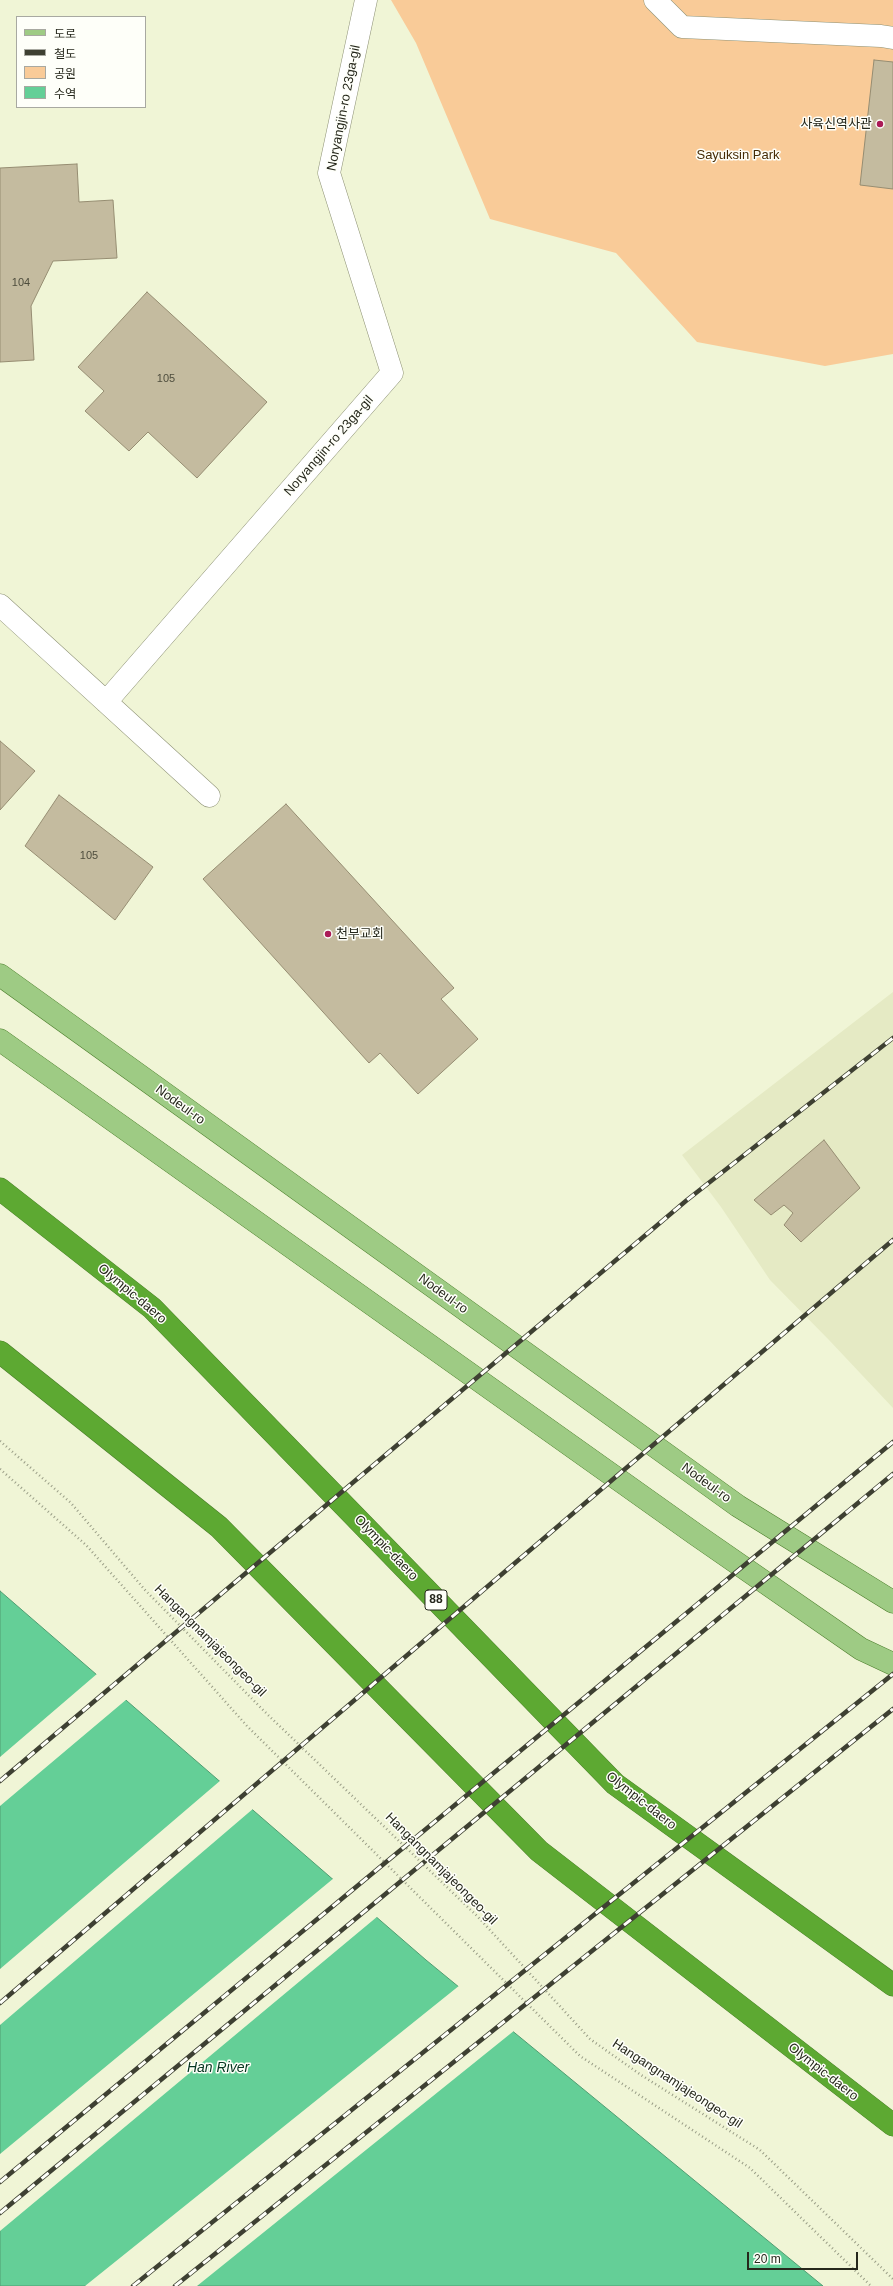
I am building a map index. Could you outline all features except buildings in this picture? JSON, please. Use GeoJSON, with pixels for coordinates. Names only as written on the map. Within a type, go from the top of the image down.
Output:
{"type":"FeatureCollection","features":[{"type":"Feature","properties":{"kind":"highway","name":"Olympic-daero"},"geometry":{"type":"LineString","coordinates":[[0,1189],[152,1308],[615,1784],[893,1985]]}},
{"type":"Feature","properties":{"kind":"highway","name":"Olympic-daero"},"geometry":{"type":"LineString","coordinates":[[0,1352],[219,1527],[539,1851],[893,2125]]}},
{"type":"Feature","properties":{"kind":"main road","name":"Nodeul-ro"},"geometry":{"type":"LineString","coordinates":[[0,976],[738,1506],[893,1602]]}},
{"type":"Feature","properties":{"kind":"main road"},"geometry":{"type":"LineString","coordinates":[[0,1040],[696,1534],[861,1649],[893,1664]]}},
{"type":"Feature","properties":{"kind":"street","name":"Noryangjin-ro 23ga-gil"},"geometry":{"type":"LineString","coordinates":[[106,702],[392,373],[329,173],[366,0]]}},
{"type":"Feature","properties":{"kind":"street"},"geometry":{"type":"LineString","coordinates":[[655,0],[682,27],[881,36],[893,38]]}},
{"type":"Feature","properties":{"kind":"street"},"geometry":{"type":"LineString","coordinates":[[0,605],[210,796]]}},
{"type":"Feature","properties":{"kind":"path","name":"Hangangnamjajeongeo-gil"},"geometry":{"type":"LineString","coordinates":[[0,1441],[71,1503],[145,1590],[264,1711],[478,1918],[590,2039],[641,2075],[760,2150],[893,2279]]}},
{"type":"Feature","properties":{"kind":"path"},"geometry":{"type":"LineString","coordinates":[[0,1469],[86,1546],[247,1726],[580,2056],[750,2168],[871,2286]]}},
{"type":"Feature","properties":{"kind":"shaded area"},"geometry":{"type":"Polygon","coordinates":[[[893,992],[893,1408],[770,1280],[721,1207],[682,1155],[893,992]]]}},
{"type":"Feature","properties":{"kind":"green space","name":"Sayuksin Park"},"geometry":{"type":"Polygon","coordinates":[[[391,0],[893,0],[893,354],[825,366],[697,342],[616,253],[490,219],[416,43],[391,0]]]}},
{"type":"Feature","properties":{"kind":"water","name":"Han River"},"geometry":{"type":"Polygon","coordinates":[[[0,1591],[426,1960],[823,2286],[0,2286],[0,1591]]]}},
{"type":"Feature","properties":{"kind":"pier"},"geometry":{"type":"Polygon","coordinates":[[[98,1673],[127,1699],[0,1806],[0,1757],[98,1673]]]}},
{"type":"Feature","properties":{"kind":"pier"},"geometry":{"type":"Polygon","coordinates":[[[221,1780],[254,1808],[0,2025],[0,1969],[221,1780]]]}},
{"type":"Feature","properties":{"kind":"pier"},"geometry":{"type":"Polygon","coordinates":[[[334,1878],[378,1916],[0,2231],[0,2154],[334,1878]]]}},
{"type":"Feature","properties":{"kind":"pier"},"geometry":{"type":"Polygon","coordinates":[[[460,1985],[515,2030],[197,2286],[85,2286],[460,1985]]]}},
{"type":"Feature","properties":{"kind":"railway"},"geometry":{"type":"LineString","coordinates":[[0,1781],[687,1200],[893,1038]]}},
{"type":"Feature","properties":{"kind":"railway"},"geometry":{"type":"LineString","coordinates":[[0,2003],[893,1240]]}},
{"type":"Feature","properties":{"kind":"railway"},"geometry":{"type":"LineString","coordinates":[[0,2182],[893,1442]]}},
{"type":"Feature","properties":{"kind":"railway"},"geometry":{"type":"LineString","coordinates":[[0,2213],[893,1474]]}},
{"type":"Feature","properties":{"kind":"railway"},"geometry":{"type":"LineString","coordinates":[[133,2286],[893,1674]]}},
{"type":"Feature","properties":{"kind":"railway"},"geometry":{"type":"LineString","coordinates":[[175,2286],[893,1709]]}},
{"type":"Feature","properties":{"kind":"place","name":"사육신역사관"},"geometry":{"type":"Point","coordinates":[880,124]}},
{"type":"Feature","properties":{"kind":"place","name":"천부교회"},"geometry":{"type":"Point","coordinates":[328,934]}}]}
